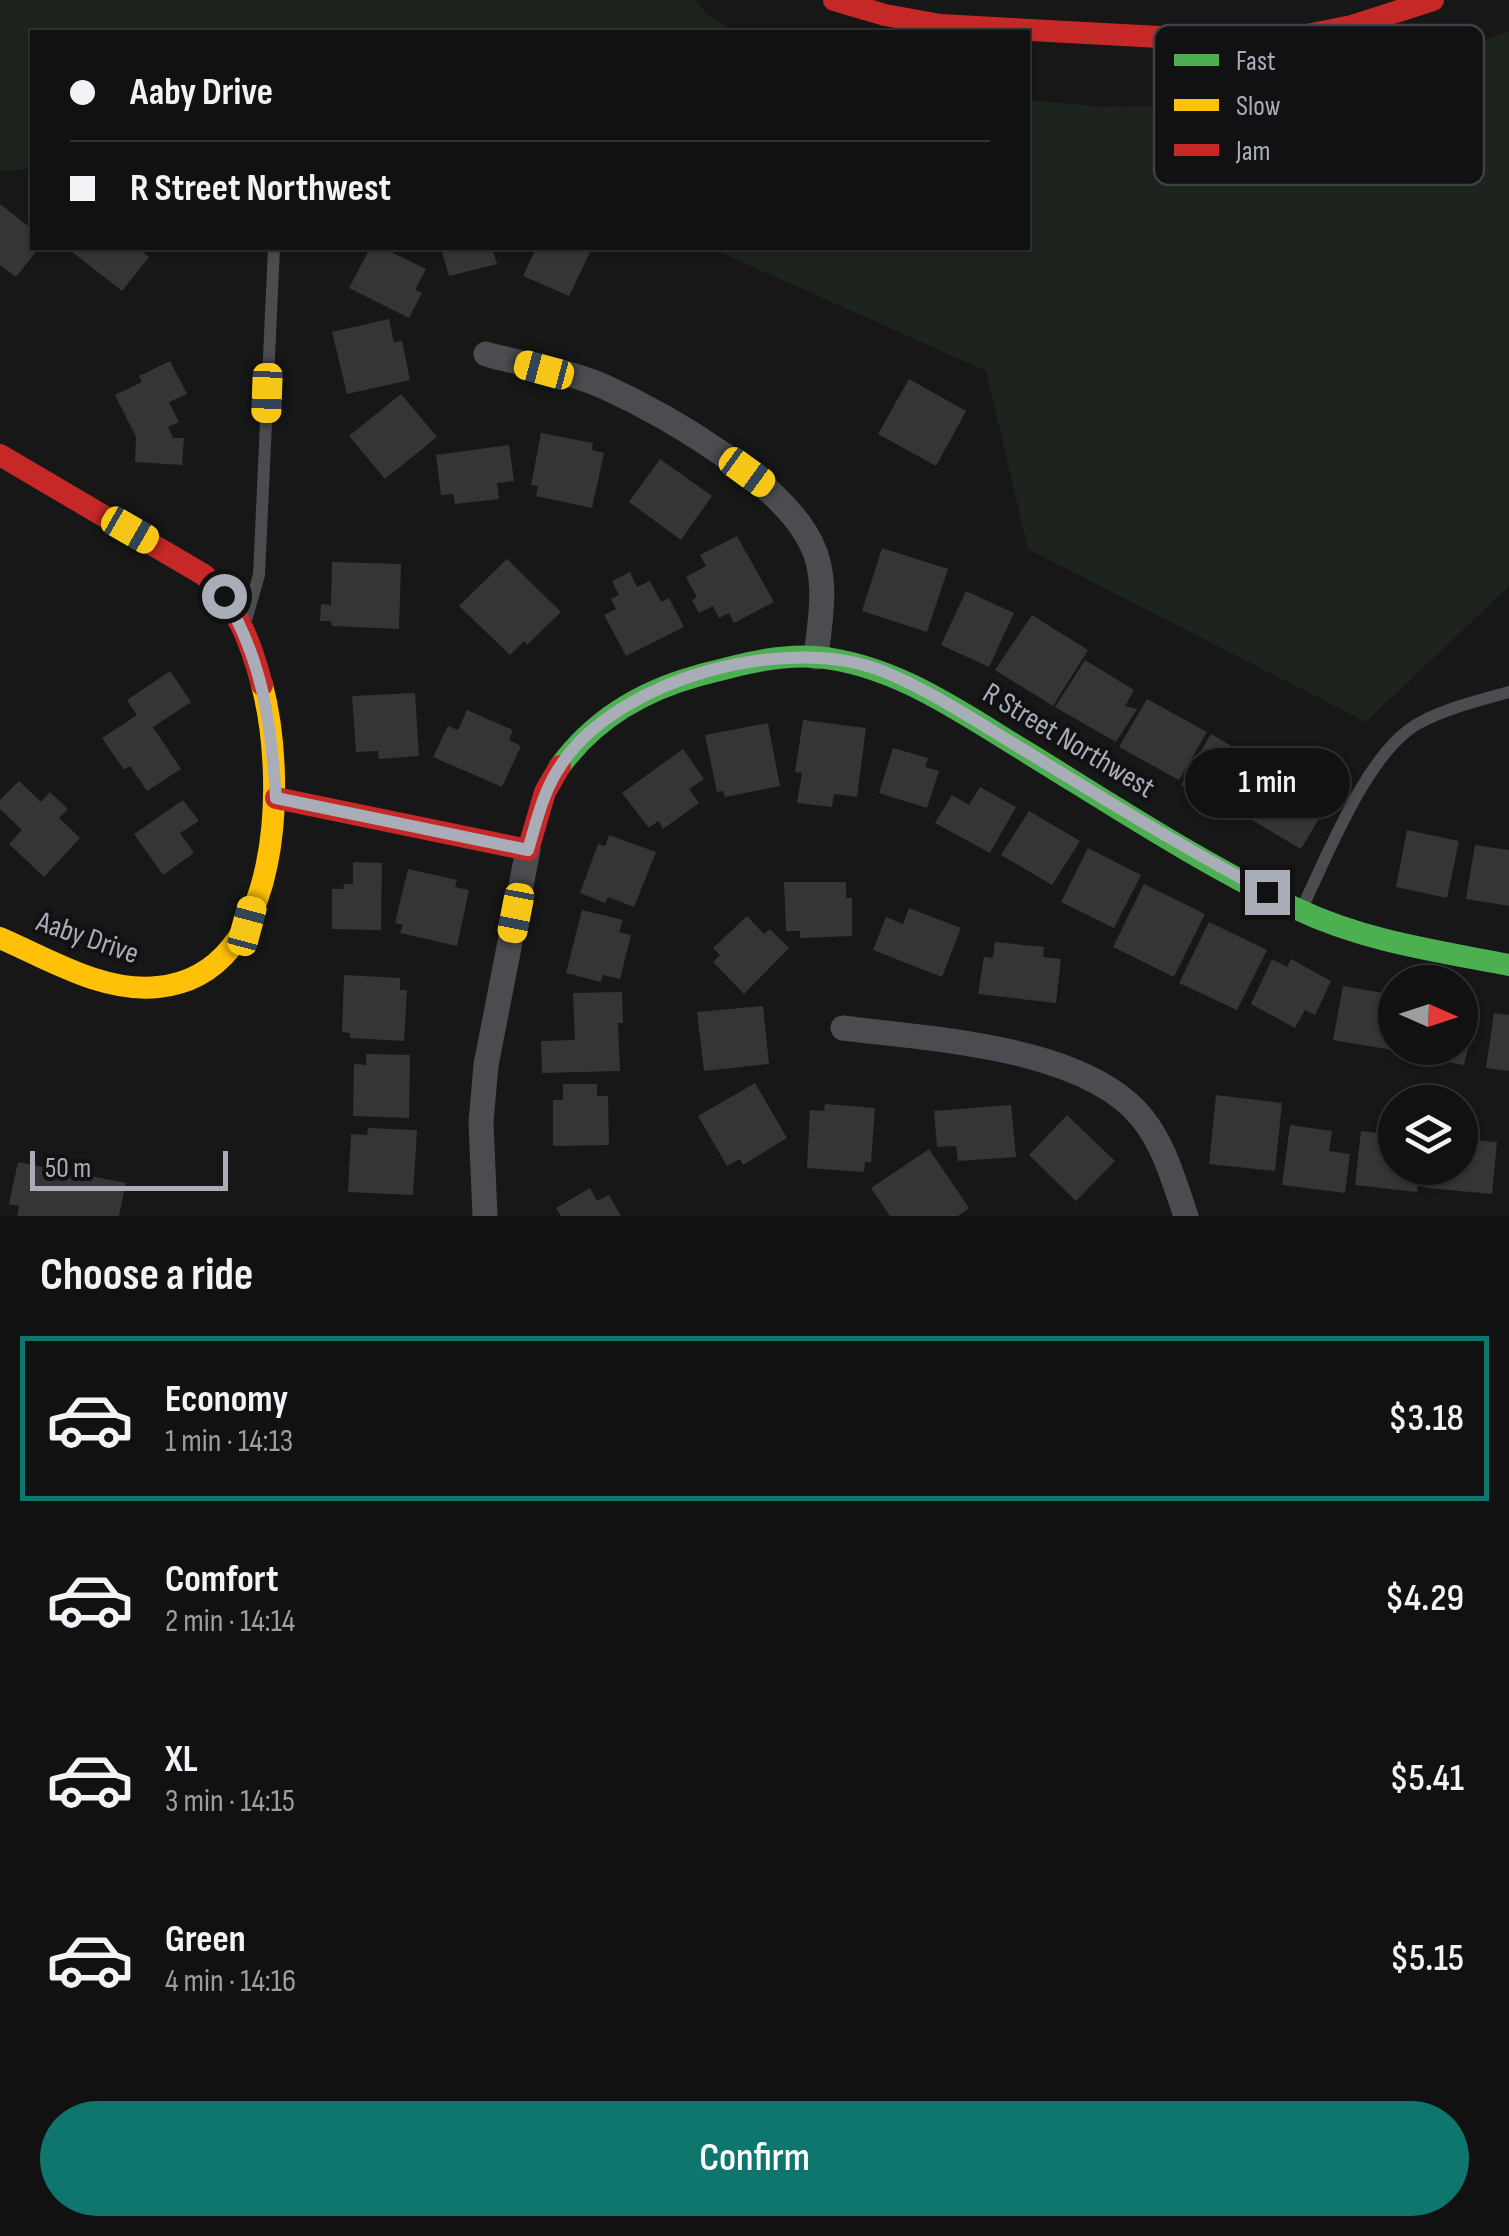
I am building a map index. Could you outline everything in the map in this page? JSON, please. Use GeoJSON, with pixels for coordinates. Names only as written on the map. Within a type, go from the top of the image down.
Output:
{"type":"FeatureCollection","features":[{"type":"Feature","properties":{"kind":"street"},"geometry":{"type":"LineString","coordinates":[[834,0],[940,25],[1154,37]]}},
{"type":"Feature","properties":{"kind":"street"},"geometry":{"type":"LineString","coordinates":[[1355,25],[1433,0]]}},
{"type":"Feature","properties":{"kind":"street"},"geometry":{"type":"LineString","coordinates":[[486,354],[602,386],[697,437],[772,490],[812,544],[822,590],[816,657]]}},
{"type":"Feature","properties":{"kind":"street","name":"Aaby Drive"},"geometry":{"type":"LineString","coordinates":[[0,455],[195,568],[224,596],[244,629],[260,674],[276,798],[247,926],[218,960],[181,983],[142,987],[99,979],[0,938]]}},
{"type":"Feature","properties":{"kind":"street","name":"R Street Northwest"},"geometry":{"type":"LineString","coordinates":[[528,850],[545,792],[562,762],[608,718],[664,685],[765,660],[816,657],[882,671],[962,714],[1170,840],[1301,910],[1386,940],[1509,965]]}},
{"type":"Feature","properties":{"kind":"street"},"geometry":{"type":"LineString","coordinates":[[276,798],[528,850],[486,1066],[481,1122],[485,1216]]}},
{"type":"Feature","properties":{"kind":"street"},"geometry":{"type":"LineString","coordinates":[[843,1028],[958,1042],[1044,1060],[1116,1092],[1143,1118],[1164,1153],[1186,1216]]}},
{"type":"Feature","properties":{"kind":"lane"},"geometry":{"type":"LineString","coordinates":[[244,629],[259,575],[274,250]]}},
{"type":"Feature","properties":{"kind":"lane"},"geometry":{"type":"LineString","coordinates":[[1301,910],[1365,780],[1399,737],[1420,722],[1509,692]]}},
{"type":"Feature","properties":{"kind":"shaded area"},"geometry":{"type":"Polygon","coordinates":[[[0,0],[695,0],[707,14],[734,30],[30,30],[30,169],[0,171],[0,0]]]}},
{"type":"Feature","properties":{"kind":"shaded area"},"geometry":{"type":"Polygon","coordinates":[[[1509,31],[1509,586],[1366,722],[1028,549],[986,371],[715,250],[1030,250],[1030,100],[1103,107],[1154,106],[1154,185],[1484,185],[1484,41],[1509,31]]]}},
{"type":"Feature","properties":{"kind":"building"},"geometry":{"type":"Polygon","coordinates":[[[0,204],[30,227],[30,250],[37,250],[16,277],[0,265],[0,204]]]}},
{"type":"Feature","properties":{"kind":"building"},"geometry":{"type":"Polygon","coordinates":[[[140,250],[149,257],[122,291],[71,251],[140,250]]]}},
{"type":"Feature","properties":{"kind":"building"},"geometry":{"type":"Polygon","coordinates":[[[369,250],[387,250],[426,269],[415,290],[422,293],[409,318],[349,288],[369,250]]]}},
{"type":"Feature","properties":{"kind":"building"},"geometry":{"type":"Polygon","coordinates":[[[442,250],[493,250],[497,264],[449,276],[442,250]]]}},
{"type":"Feature","properties":{"kind":"building"},"geometry":{"type":"Polygon","coordinates":[[[535,250],[591,250],[569,296],[523,276],[535,250]]]}},
{"type":"Feature","properties":{"kind":"building"},"geometry":{"type":"Polygon","coordinates":[[[389,319],[394,342],[402,341],[410,380],[347,394],[332,332],[389,319]]]}},
{"type":"Feature","properties":{"kind":"building"},"geometry":{"type":"Polygon","coordinates":[[[170,361],[187,394],[169,402],[179,422],[168,427],[173,438],[184,438],[182,465],[135,462],[136,437],[115,395],[142,382],[139,376],[170,361]]]}},
{"type":"Feature","properties":{"kind":"building"},"geometry":{"type":"Polygon","coordinates":[[[909,379],[966,411],[936,466],[878,434],[909,379]]]}},
{"type":"Feature","properties":{"kind":"building"},"geometry":{"type":"Polygon","coordinates":[[[401,394],[437,437],[385,479],[349,436],[401,394]]]}},
{"type":"Feature","properties":{"kind":"building"},"geometry":{"type":"Polygon","coordinates":[[[541,433],[593,443],[592,450],[604,453],[592,508],[536,496],[538,486],[531,485],[541,433]]]}},
{"type":"Feature","properties":{"kind":"building"},"geometry":{"type":"Polygon","coordinates":[[[509,445],[514,481],[497,483],[499,499],[455,504],[453,494],[441,495],[436,455],[509,445]]]}},
{"type":"Feature","properties":{"kind":"building"},"geometry":{"type":"Polygon","coordinates":[[[660,459],[712,496],[681,540],[629,502],[660,459]]]}},
{"type":"Feature","properties":{"kind":"building"},"geometry":{"type":"Polygon","coordinates":[[[737,536],[774,602],[734,623],[729,613],[719,618],[713,606],[699,613],[692,600],[697,597],[686,577],[706,566],[700,555],[737,536]]]}},
{"type":"Feature","properties":{"kind":"building"},"geometry":{"type":"Polygon","coordinates":[[[882,548],[948,569],[927,632],[862,611],[882,548]]]}},
{"type":"Feature","properties":{"kind":"building"},"geometry":{"type":"Polygon","coordinates":[[[507,559],[561,612],[527,645],[524,641],[510,655],[459,606],[507,559]]]}},
{"type":"Feature","properties":{"kind":"building"},"geometry":{"type":"Polygon","coordinates":[[[332,562],[401,564],[399,629],[332,626],[331,621],[320,621],[321,604],[331,605],[332,562]]]}},
{"type":"Feature","properties":{"kind":"building"},"geometry":{"type":"Polygon","coordinates":[[[630,572],[637,587],[650,581],[661,602],[669,598],[684,627],[626,656],[604,615],[616,609],[611,599],[619,595],[612,581],[630,572]]]}},
{"type":"Feature","properties":{"kind":"building"},"geometry":{"type":"Polygon","coordinates":[[[966,591],[1014,613],[989,667],[941,645],[966,591]]]}},
{"type":"Feature","properties":{"kind":"building"},"geometry":{"type":"Polygon","coordinates":[[[1032,615],[1088,650],[1053,706],[995,670],[1032,615]]]}},
{"type":"Feature","properties":{"kind":"building"},"geometry":{"type":"Polygon","coordinates":[[[1085,660],[1134,690],[1125,706],[1137,709],[1116,742],[1055,707],[1085,660]]]}},
{"type":"Feature","properties":{"kind":"building"},"geometry":{"type":"Polygon","coordinates":[[[170,671],[191,702],[153,727],[181,769],[147,791],[130,766],[124,770],[102,738],[137,715],[127,700],[170,671]]]}},
{"type":"Feature","properties":{"kind":"building"},"geometry":{"type":"Polygon","coordinates":[[[415,693],[419,756],[379,759],[378,751],[356,752],[352,696],[415,693]]]}},
{"type":"Feature","properties":{"kind":"building"},"geometry":{"type":"Polygon","coordinates":[[[1147,699],[1207,732],[1179,780],[1119,747],[1147,699]]]}},
{"type":"Feature","properties":{"kind":"building"},"geometry":{"type":"Polygon","coordinates":[[[467,710],[513,730],[509,740],[521,746],[502,787],[433,757],[448,726],[458,730],[467,710]]]}},
{"type":"Feature","properties":{"kind":"building"},"geometry":{"type":"Polygon","coordinates":[[[803,720],[866,728],[857,797],[834,794],[832,807],[797,803],[802,773],[795,772],[803,720]]]}},
{"type":"Feature","properties":{"kind":"building"},"geometry":{"type":"Polygon","coordinates":[[[768,723],[780,786],[725,797],[723,791],[717,792],[705,735],[768,723]]]}},
{"type":"Feature","properties":{"kind":"building"},"geometry":{"type":"Polygon","coordinates":[[[1211,734],[1269,768],[1240,819],[1181,785],[1211,734]]]}},
{"type":"Feature","properties":{"kind":"building"},"geometry":{"type":"Polygon","coordinates":[[[893,748],[928,758],[925,767],[939,771],[927,808],[879,793],[893,748]]]}},
{"type":"Feature","properties":{"kind":"building"},"geometry":{"type":"Polygon","coordinates":[[[683,749],[704,779],[689,789],[699,803],[663,829],[658,821],[649,828],[622,793],[683,749]]]}},
{"type":"Feature","properties":{"kind":"building"},"geometry":{"type":"Polygon","coordinates":[[[1281,771],[1330,800],[1301,849],[1252,820],[1281,771]]]}},
{"type":"Feature","properties":{"kind":"building"},"geometry":{"type":"Polygon","coordinates":[[[19,781],[41,802],[50,792],[68,809],[59,818],[80,838],[44,877],[9,844],[22,830],[0,809],[0,800],[19,781]]]}},
{"type":"Feature","properties":{"kind":"building"},"geometry":{"type":"Polygon","coordinates":[[[980,787],[1016,807],[990,853],[935,823],[952,795],[969,805],[980,787]]]}},
{"type":"Feature","properties":{"kind":"building"},"geometry":{"type":"Polygon","coordinates":[[[183,800],[199,821],[180,833],[194,853],[163,875],[134,834],[183,800]]]}},
{"type":"Feature","properties":{"kind":"building"},"geometry":{"type":"Polygon","coordinates":[[[1029,811],[1080,841],[1052,885],[1001,855],[1029,811]]]}},
{"type":"Feature","properties":{"kind":"building"},"geometry":{"type":"Polygon","coordinates":[[[1407,830],[1459,841],[1447,898],[1396,887],[1407,830]]]}},
{"type":"Feature","properties":{"kind":"building"},"geometry":{"type":"Polygon","coordinates":[[[609,835],[656,852],[634,907],[608,897],[605,903],[580,893],[598,844],[605,846],[609,835]]]}},
{"type":"Feature","properties":{"kind":"building"},"geometry":{"type":"Polygon","coordinates":[[[1475,845],[1509,850],[1509,906],[1466,899],[1475,845]]]}},
{"type":"Feature","properties":{"kind":"building"},"geometry":{"type":"Polygon","coordinates":[[[1088,848],[1141,875],[1114,928],[1061,902],[1088,848]]]}},
{"type":"Feature","properties":{"kind":"building"},"geometry":{"type":"Polygon","coordinates":[[[353,862],[382,863],[381,930],[332,929],[332,889],[353,884],[353,862]]]}},
{"type":"Feature","properties":{"kind":"building"},"geometry":{"type":"Polygon","coordinates":[[[408,869],[457,880],[455,887],[469,890],[457,946],[400,933],[403,925],[395,923],[408,869]]]}},
{"type":"Feature","properties":{"kind":"building"},"geometry":{"type":"Polygon","coordinates":[[[784,882],[846,882],[846,898],[852,898],[852,936],[800,938],[800,931],[786,931],[784,882]]]}},
{"type":"Feature","properties":{"kind":"building"},"geometry":{"type":"Polygon","coordinates":[[[1144,884],[1205,914],[1174,977],[1113,947],[1144,884]]]}},
{"type":"Feature","properties":{"kind":"building"},"geometry":{"type":"Polygon","coordinates":[[[909,908],[961,928],[942,977],[873,950],[886,917],[903,924],[909,908]]]}},
{"type":"Feature","properties":{"kind":"building"},"geometry":{"type":"Polygon","coordinates":[[[582,910],[623,920],[619,932],[631,935],[620,979],[603,975],[601,982],[566,973],[582,910]]]}},
{"type":"Feature","properties":{"kind":"building"},"geometry":{"type":"Polygon","coordinates":[[[747,916],[764,934],[770,929],[789,948],[744,994],[713,962],[720,955],[713,948],[747,916]]]}},
{"type":"Feature","properties":{"kind":"building"},"geometry":{"type":"Polygon","coordinates":[[[1209,922],[1267,950],[1237,1010],[1179,983],[1209,922]]]}},
{"type":"Feature","properties":{"kind":"building"},"geometry":{"type":"Polygon","coordinates":[[[995,942],[1044,947],[1043,957],[1061,959],[1056,1003],[978,994],[984,957],[993,958],[995,942]]]}},
{"type":"Feature","properties":{"kind":"building"},"geometry":{"type":"Polygon","coordinates":[[[1272,959],[1287,967],[1291,959],[1331,981],[1315,1015],[1305,1010],[1295,1028],[1251,1004],[1272,959]]]}},
{"type":"Feature","properties":{"kind":"building"},"geometry":{"type":"Polygon","coordinates":[[[344,975],[400,978],[400,990],[407,990],[404,1041],[350,1038],[350,1033],[342,1032],[344,975]]]}},
{"type":"Feature","properties":{"kind":"building"},"geometry":{"type":"Polygon","coordinates":[[[1343,986],[1378,992],[1378,1048],[1333,1040],[1343,986]]]}},
{"type":"Feature","properties":{"kind":"building"},"geometry":{"type":"Polygon","coordinates":[[[622,992],[623,1023],[618,1023],[620,1071],[542,1073],[541,1041],[575,1040],[573,993],[622,992]]]}},
{"type":"Feature","properties":{"kind":"building"},"geometry":{"type":"Polygon","coordinates":[[[763,1006],[769,1064],[704,1071],[697,1012],[763,1006]]]}},
{"type":"Feature","properties":{"kind":"building"},"geometry":{"type":"Polygon","coordinates":[[[1494,1013],[1509,1015],[1509,1071],[1486,1068],[1494,1013]]]}},
{"type":"Feature","properties":{"kind":"building"},"geometry":{"type":"Polygon","coordinates":[[[366,1054],[410,1055],[409,1118],[353,1116],[354,1064],[366,1065],[366,1054]]]}},
{"type":"Feature","properties":{"kind":"building"},"geometry":{"type":"Polygon","coordinates":[[[755,1083],[787,1138],[743,1165],[740,1159],[727,1166],[698,1116],[755,1083]]]}},
{"type":"Feature","properties":{"kind":"building"},"geometry":{"type":"Polygon","coordinates":[[[563,1084],[597,1084],[597,1096],[608,1096],[609,1145],[553,1146],[553,1100],[563,1100],[563,1084]]]}},
{"type":"Feature","properties":{"kind":"building"},"geometry":{"type":"Polygon","coordinates":[[[1216,1095],[1282,1103],[1275,1171],[1209,1164],[1216,1095]]]}},
{"type":"Feature","properties":{"kind":"building"},"geometry":{"type":"Polygon","coordinates":[[[825,1104],[875,1108],[871,1162],[865,1162],[864,1172],[807,1168],[810,1110],[824,1111],[825,1104]]]}},
{"type":"Feature","properties":{"kind":"building"},"geometry":{"type":"Polygon","coordinates":[[[1011,1105],[1016,1157],[958,1161],[956,1146],[937,1147],[934,1111],[1011,1105]]]}},
{"type":"Feature","properties":{"kind":"building"},"geometry":{"type":"Polygon","coordinates":[[[1067,1115],[1115,1161],[1076,1201],[1029,1155],[1067,1115]]]}},
{"type":"Feature","properties":{"kind":"building"},"geometry":{"type":"Polygon","coordinates":[[[1290,1125],[1332,1131],[1329,1151],[1350,1154],[1345,1193],[1282,1185],[1290,1125]]]}},
{"type":"Feature","properties":{"kind":"building"},"geometry":{"type":"Polygon","coordinates":[[[368,1128],[417,1130],[413,1195],[348,1192],[351,1134],[367,1135],[368,1128]]]}},
{"type":"Feature","properties":{"kind":"building"},"geometry":{"type":"Polygon","coordinates":[[[1361,1131],[1378,1133],[1378,1185],[1418,1185],[1417,1192],[1355,1185],[1361,1131]]]}},
{"type":"Feature","properties":{"kind":"building"},"geometry":{"type":"Polygon","coordinates":[[[1478,1140],[1497,1142],[1492,1194],[1427,1188],[1478,1185],[1478,1140]]]}},
{"type":"Feature","properties":{"kind":"building"},"geometry":{"type":"Polygon","coordinates":[[[929,1149],[969,1208],[958,1216],[890,1216],[871,1188],[929,1149]]]}},
{"type":"Feature","properties":{"kind":"building"},"geometry":{"type":"Polygon","coordinates":[[[18,1162],[126,1183],[119,1216],[17,1216],[19,1206],[9,1204],[18,1162]]]}},
{"type":"Feature","properties":{"kind":"building"},"geometry":{"type":"Polygon","coordinates":[[[590,1188],[597,1201],[609,1195],[621,1216],[561,1216],[556,1208],[590,1188]]]}},
{"type":"Feature","properties":{"kind":"traffic: fast"},"geometry":{"type":"LineString","coordinates":[[560,766],[604,721],[638,699],[677,682],[771,659],[816,657],[845,661],[927,693],[1194,855],[1297,909],[1375,937],[1509,965]]}},
{"type":"Feature","properties":{"kind":"traffic: slow"},"geometry":{"type":"LineString","coordinates":[[0,938],[77,973],[137,987],[158,987],[200,974],[231,947],[253,910],[267,865],[273,817],[274,768],[262,685]]}},
{"type":"Feature","properties":{"kind":"traffic: jam"},"geometry":{"type":"LineString","coordinates":[[834,0],[940,25],[1154,37]]}},
{"type":"Feature","properties":{"kind":"traffic: jam"},"geometry":{"type":"LineString","coordinates":[[1355,25],[1433,0]]}},
{"type":"Feature","properties":{"kind":"traffic: jam"},"geometry":{"type":"LineString","coordinates":[[0,455],[204,575],[241,626],[262,685]]}},
{"type":"Feature","properties":{"kind":"traffic: jam"},"geometry":{"type":"LineString","coordinates":[[276,798],[528,850],[545,792],[560,766]]}},
{"type":"Feature","properties":{"kind":"route"},"geometry":{"type":"LineString","coordinates":[[224,596],[244,629],[260,674],[276,798],[528,850],[545,792],[562,762],[608,718],[664,685],[765,660],[816,657],[882,671],[962,714],[1170,840],[1267,892]]}}]}
